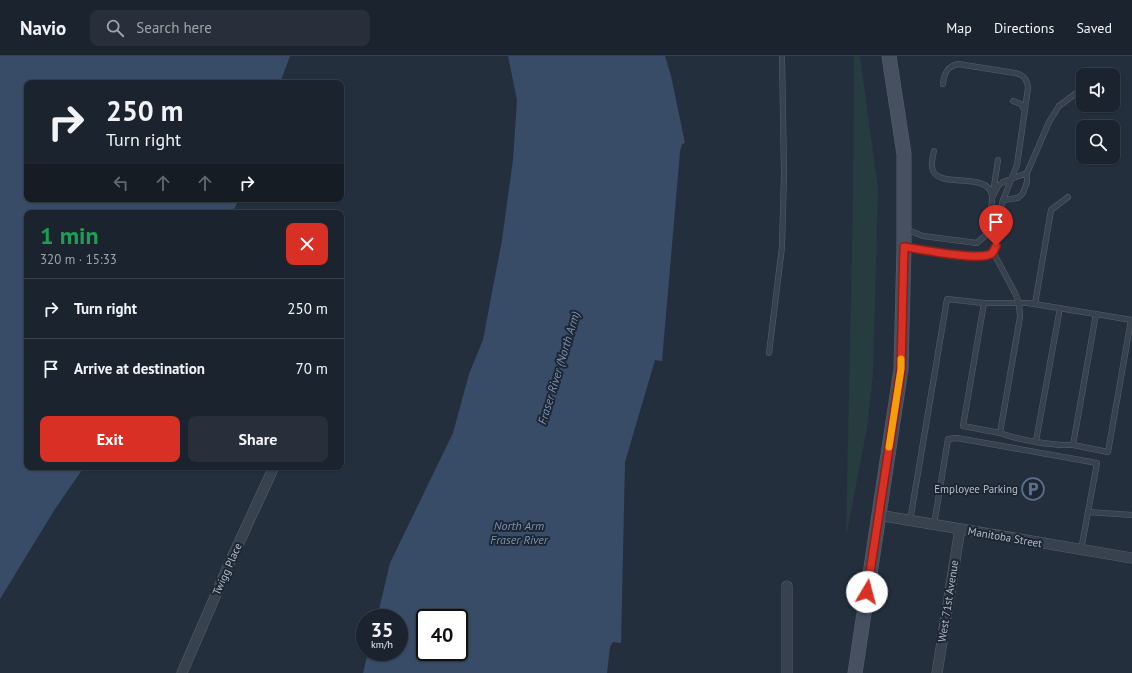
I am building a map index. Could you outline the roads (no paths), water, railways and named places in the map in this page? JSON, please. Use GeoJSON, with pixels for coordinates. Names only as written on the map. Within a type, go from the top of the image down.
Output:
{"type":"FeatureCollection","features":[{"type":"Feature","properties":{"kind":"street"},"geometry":{"type":"LineString","coordinates":[[855,673],[901,369],[904,247],[903,142],[889,56]]}},
{"type":"Feature","properties":{"kind":"street","name":"Twigg Place"},"geometry":{"type":"LineString","coordinates":[[182,673],[244,530],[273,470]]}},
{"type":"Feature","properties":{"kind":"street","name":"Manitoba Street"},"geometry":{"type":"LineString","coordinates":[[878,515],[1132,558]]}},
{"type":"Feature","properties":{"kind":"street","name":"West 71st Avenue"},"geometry":{"type":"LineString","coordinates":[[937,673],[960,529]]}},
{"type":"Feature","properties":{"kind":"street"},"geometry":{"type":"LineString","coordinates":[[787,586],[787,673]]}},
{"type":"Feature","properties":{"kind":"lane"},"geometry":{"type":"LineString","coordinates":[[769,353],[782,247],[784,172],[782,56]]}},
{"type":"Feature","properties":{"kind":"lane"},"geometry":{"type":"LineString","coordinates":[[943,84],[945,72],[948,68],[958,64],[1021,74],[1025,78],[1028,88],[1017,165],[1003,200],[1000,212]]}},
{"type":"Feature","properties":{"kind":"lane"},"geometry":{"type":"LineString","coordinates":[[1003,200],[1018,198],[1021,194],[1026,182],[1027,173],[1049,122],[1059,106],[1076,93]]}},
{"type":"Feature","properties":{"kind":"lane"},"geometry":{"type":"LineString","coordinates":[[1013,101],[1021,104],[1024,110]]}},
{"type":"Feature","properties":{"kind":"lane"},"geometry":{"type":"LineString","coordinates":[[934,151],[932,167],[934,172],[940,177],[982,183],[989,187],[993,196]]}},
{"type":"Feature","properties":{"kind":"lane"},"geometry":{"type":"LineString","coordinates":[[991,210],[998,160]]}},
{"type":"Feature","properties":{"kind":"lane"},"geometry":{"type":"LineString","coordinates":[[993,196],[998,186],[1027,173]]}},
{"type":"Feature","properties":{"kind":"lane"},"geometry":{"type":"LineString","coordinates":[[1035,304],[1051,210],[1068,198]]}},
{"type":"Feature","properties":{"kind":"lane"},"geometry":{"type":"LineString","coordinates":[[904,228],[923,236],[977,243],[986,235],[990,219]]}},
{"type":"Feature","properties":{"kind":"lane"},"geometry":{"type":"LineString","coordinates":[[904,247],[976,256],[990,254],[996,246],[999,220]]}},
{"type":"Feature","properties":{"kind":"lane"},"geometry":{"type":"LineString","coordinates":[[993,252],[1019,303],[1020,316],[1000,433]]}},
{"type":"Feature","properties":{"kind":"lane"},"geometry":{"type":"LineString","coordinates":[[910,521],[947,299],[984,303],[1035,304],[1132,320],[1108,452],[1073,445],[1063,446],[1010,437],[1000,433],[963,426],[984,303]]}},
{"type":"Feature","properties":{"kind":"lane"},"geometry":{"type":"LineString","coordinates":[[1036,441],[1060,308]]}},
{"type":"Feature","properties":{"kind":"lane"},"geometry":{"type":"LineString","coordinates":[[1073,445],[1096,314]]}},
{"type":"Feature","properties":{"kind":"lane"},"geometry":{"type":"LineString","coordinates":[[934,525],[948,439],[957,438],[1097,463],[1081,550]]}},
{"type":"Feature","properties":{"kind":"lane"},"geometry":{"type":"LineString","coordinates":[[1088,512],[1132,515]]}},
{"type":"Feature","properties":{"kind":"water"},"geometry":{"type":"Polygon","coordinates":[[[0,56],[290,56],[281,80],[24,80],[24,202],[238,202],[234,210],[24,210],[24,470],[82,470],[55,509],[0,599],[0,56]]]}},
{"type":"Feature","properties":{"kind":"water","name":"North Arm Fraser River"},"geometry":{"type":"Polygon","coordinates":[[[508,56],[665,56],[671,76],[685,143],[682,144],[680,152],[662,361],[655,360],[625,462],[621,643],[613,642],[610,647],[607,673],[363,673],[366,661],[408,661],[408,609],[379,609],[390,563],[453,433],[469,374],[483,340],[502,240],[513,160],[517,100],[508,56]]]}},
{"type":"Feature","properties":{"kind":"place","name":"Employee Parking"},"geometry":{"type":"Point","coordinates":[1033,489]}},
{"type":"Feature","properties":{"kind":"water label","name":"Fraser River (North Arm)"},"geometry":{"type":"Point","coordinates":[559,368]}}]}
